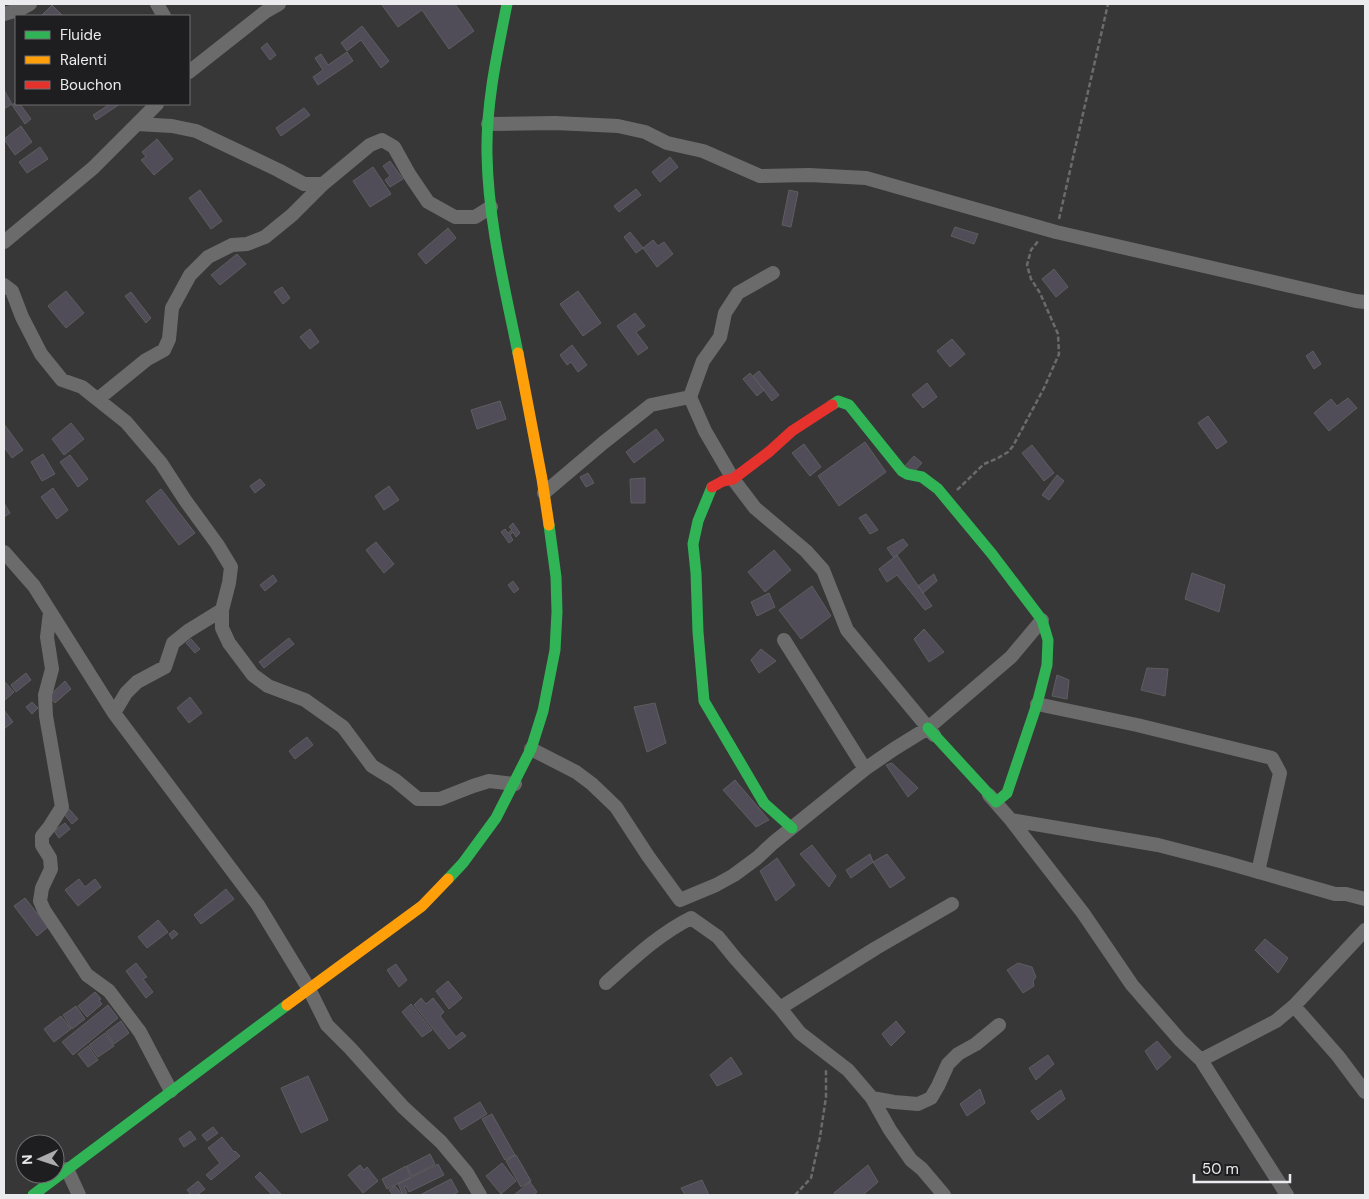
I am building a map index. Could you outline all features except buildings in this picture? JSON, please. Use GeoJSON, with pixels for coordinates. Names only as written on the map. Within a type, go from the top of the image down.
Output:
{"type":"FeatureCollection","features":[{"type":"Feature","properties":{"kind":"main road"},"geometry":{"type":"LineString","coordinates":[[33,1195],[422,906],[463,862],[496,818],[531,749],[543,711],[555,650],[556,577],[544,493],[491,207],[487,156],[488,124],[494,66],[507,4]]}},
{"type":"Feature","properties":{"kind":"main road"},"geometry":{"type":"LineString","coordinates":[[792,828],[764,803],[704,701],[693,544],[698,521],[711,488],[723,481],[733,479],[770,451],[792,431],[838,401],[849,405],[902,471],[908,475],[920,476],[940,491],[992,554],[1042,620],[1048,640],[1047,665],[1037,704],[1007,793],[996,802],[928,728]]}},
{"type":"Feature","properties":{"kind":"street"},"geometry":{"type":"LineString","coordinates":[[4,14],[30,4]]}},
{"type":"Feature","properties":{"kind":"street"},"geometry":{"type":"LineString","coordinates":[[156,4],[163,15]]}},
{"type":"Feature","properties":{"kind":"street"},"geometry":{"type":"LineString","coordinates":[[190,71],[279,4]]}},
{"type":"Feature","properties":{"kind":"street"},"geometry":{"type":"LineString","coordinates":[[4,242],[93,168],[156,105]]}},
{"type":"Feature","properties":{"kind":"street"},"geometry":{"type":"LineString","coordinates":[[488,124],[556,122],[618,126],[646,132],[667,143],[703,150],[760,176],[809,175],[866,178],[1056,232],[1365,302]]}},
{"type":"Feature","properties":{"kind":"street"},"geometry":{"type":"LineString","coordinates":[[137,124],[172,126],[196,131],[304,184],[323,184]]}},
{"type":"Feature","properties":{"kind":"street"},"geometry":{"type":"LineString","coordinates":[[98,399],[146,360],[164,350],[169,338],[172,308],[190,275],[208,257],[232,245],[247,244],[265,237],[292,215],[323,184],[370,145],[382,140],[394,146],[409,174],[428,202],[455,217],[475,217],[491,207]]}},
{"type":"Feature","properties":{"kind":"street"},"geometry":{"type":"LineString","coordinates":[[774,273],[738,293],[725,312],[720,337],[703,361],[690,397],[706,431],[733,479],[756,508],[806,551],[823,570],[847,630],[928,728],[1011,820],[1083,914],[1132,985],[1180,1040],[1201,1060],[1287,1195]]}},
{"type":"Feature","properties":{"kind":"street"},"geometry":{"type":"LineString","coordinates":[[4,285],[12,291],[40,354],[62,380],[82,387],[126,422],[161,463],[217,544],[231,567],[230,583],[222,610],[222,628],[229,643],[253,675],[268,686],[305,700],[343,727],[372,766],[395,780],[418,799],[440,799],[489,781],[514,784]]}},
{"type":"Feature","properties":{"kind":"street"},"geometry":{"type":"LineString","coordinates":[[544,493],[651,405],[690,397]]}},
{"type":"Feature","properties":{"kind":"street"},"geometry":{"type":"LineString","coordinates":[[4,552],[34,586],[114,712],[258,905],[327,1025],[403,1107],[441,1142],[467,1173],[480,1195]]}},
{"type":"Feature","properties":{"kind":"street"},"geometry":{"type":"LineString","coordinates":[[114,712],[126,693],[137,682],[165,667],[172,643],[222,610]]}},
{"type":"Feature","properties":{"kind":"street"},"geometry":{"type":"LineString","coordinates":[[50,612],[47,638],[52,668],[45,695],[46,716],[62,806],[42,836],[42,845],[50,858],[51,869],[42,888],[40,901],[87,975],[109,991],[140,1032],[171,1091]]}},
{"type":"Feature","properties":{"kind":"street"},"geometry":{"type":"LineString","coordinates":[[680,900],[716,886],[734,874],[757,858],[865,769],[928,728],[1011,657],[1042,620]]}},
{"type":"Feature","properties":{"kind":"street"},"geometry":{"type":"LineString","coordinates":[[784,640],[865,769]]}},
{"type":"Feature","properties":{"kind":"street"},"geometry":{"type":"LineString","coordinates":[[1037,704],[1137,725],[1272,758],[1280,773],[1258,872]]}},
{"type":"Feature","properties":{"kind":"street"},"geometry":{"type":"LineString","coordinates":[[531,749],[576,772],[592,784],[616,807],[691,918],[718,937],[800,1033],[848,1070],[872,1098],[890,1130],[911,1160],[922,1169],[944,1195]]}},
{"type":"Feature","properties":{"kind":"street"},"geometry":{"type":"LineString","coordinates":[[1011,820],[1158,845],[1335,894],[1346,894],[1365,899]]}},
{"type":"Feature","properties":{"kind":"street"},"geometry":{"type":"LineString","coordinates":[[780,1008],[876,948],[952,904]]}},
{"type":"Feature","properties":{"kind":"street"},"geometry":{"type":"LineString","coordinates":[[606,983],[655,940],[691,918]]}},
{"type":"Feature","properties":{"kind":"street"},"geometry":{"type":"LineString","coordinates":[[1201,1060],[1276,1021],[1294,1006],[1365,930]]}},
{"type":"Feature","properties":{"kind":"street"},"geometry":{"type":"LineString","coordinates":[[1294,1006],[1338,1056],[1365,1092]]}},
{"type":"Feature","properties":{"kind":"street"},"geometry":{"type":"LineString","coordinates":[[872,1098],[918,1104],[931,1098],[948,1064],[958,1054],[976,1044],[999,1025]]}},
{"type":"Feature","properties":{"kind":"street"},"geometry":{"type":"LineString","coordinates":[[67,1169],[79,1195]]}},
{"type":"Feature","properties":{"kind":"path"},"geometry":{"type":"LineString","coordinates":[[946,500],[984,464],[1008,452],[1013,446],[1044,388],[1059,354],[1058,334],[1027,265],[1031,250],[1036,243],[1042,237],[1056,232],[1108,4]]}},
{"type":"Feature","properties":{"kind":"path"},"geometry":{"type":"LineString","coordinates":[[795,1195],[811,1178],[820,1137],[826,1097],[825,1052]]}},
{"type":"Feature","properties":{"kind":"traffic: fast"},"geometry":{"type":"LineString","coordinates":[[507,4],[490,98],[487,154],[490,204],[494,230],[518,353]]}},
{"type":"Feature","properties":{"kind":"traffic: fast"},"geometry":{"type":"LineString","coordinates":[[832,405],[838,401],[849,405],[902,471],[922,477],[938,489],[992,554],[1042,620],[1048,640],[1047,665],[1037,704],[1007,793],[996,802],[928,728]]}},
{"type":"Feature","properties":{"kind":"traffic: fast"},"geometry":{"type":"LineString","coordinates":[[712,487],[698,521],[693,544],[704,701],[764,803],[792,828]]}},
{"type":"Feature","properties":{"kind":"traffic: fast"},"geometry":{"type":"LineString","coordinates":[[448,879],[463,863],[496,818],[531,749],[543,711],[555,650],[557,612],[556,577],[549,525]]}},
{"type":"Feature","properties":{"kind":"traffic: fast"},"geometry":{"type":"LineString","coordinates":[[33,1195],[287,1005]]}},
{"type":"Feature","properties":{"kind":"traffic: slow"},"geometry":{"type":"LineString","coordinates":[[518,353],[549,525]]}},
{"type":"Feature","properties":{"kind":"traffic: slow"},"geometry":{"type":"LineString","coordinates":[[287,1005],[422,906],[448,879]]}},
{"type":"Feature","properties":{"kind":"traffic: jam"},"geometry":{"type":"LineString","coordinates":[[712,487],[723,481],[733,479],[770,451],[792,431],[832,405]]}}]}
